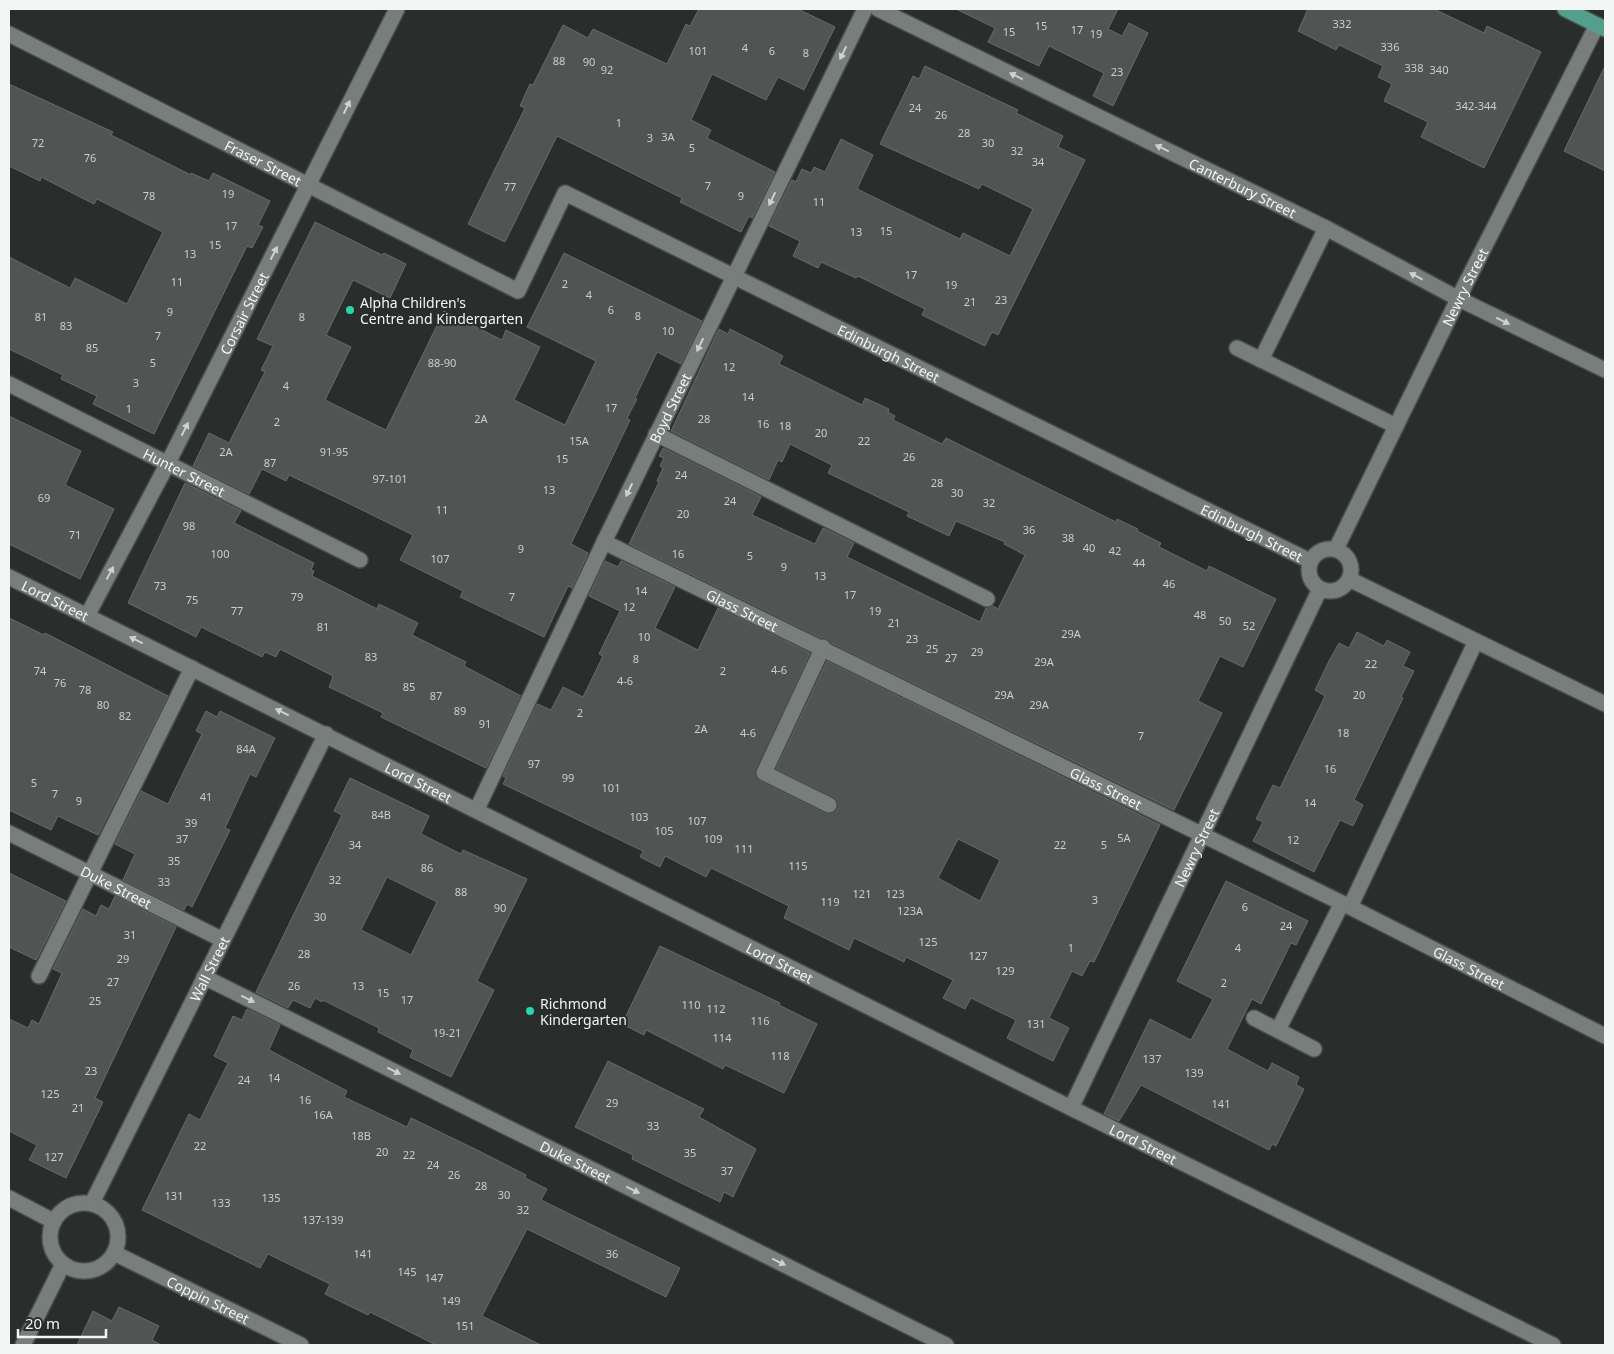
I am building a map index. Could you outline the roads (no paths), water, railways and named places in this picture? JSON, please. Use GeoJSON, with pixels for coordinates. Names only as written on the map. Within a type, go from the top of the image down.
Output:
{"type":"FeatureCollection","features":[{"type":"Feature","properties":{"kind":"main road"},"geometry":{"type":"LineString","coordinates":[[1565,9],[1601,27]]}},
{"type":"Feature","properties":{"kind":"street","name":"Corsair Street"},"geometry":{"type":"LineString","coordinates":[[87,616],[168,463],[396,9]]}},
{"type":"Feature","properties":{"kind":"street","name":"Boyd Street"},"geometry":{"type":"LineString","coordinates":[[477,809],[656,434],[865,9]]}},
{"type":"Feature","properties":{"kind":"street","name":"Canterbury Street"},"geometry":{"type":"LineString","coordinates":[[878,9],[1326,228],[1459,299],[1605,370]]}},
{"type":"Feature","properties":{"kind":"street","name":"Newry Street"},"geometry":{"type":"LineString","coordinates":[[1336,549],[1459,299],[1601,27]]}},
{"type":"Feature","properties":{"kind":"street","name":"Fraser Street"},"geometry":{"type":"LineString","coordinates":[[9,34],[518,292]]}},
{"type":"Feature","properties":{"kind":"street","name":"Edinburgh Street"},"geometry":{"type":"LineString","coordinates":[[518,292],[565,193],[1310,561]]}},
{"type":"Feature","properties":{"kind":"street"},"geometry":{"type":"LineString","coordinates":[[1261,360],[1326,228]]}},
{"type":"Feature","properties":{"kind":"street"},"geometry":{"type":"LineString","coordinates":[[1237,348],[1396,426]]}},
{"type":"Feature","properties":{"kind":"street","name":"Hunter Street"},"geometry":{"type":"LineString","coordinates":[[9,384],[360,560]]}},
{"type":"Feature","properties":{"kind":"street"},"geometry":{"type":"LineString","coordinates":[[656,434],[987,599]]}},
{"type":"Feature","properties":{"kind":"street","name":"Glass Street"},"geometry":{"type":"LineString","coordinates":[[604,542],[823,647],[1177,824],[1346,905],[1605,1036]]}},
{"type":"Feature","properties":{"kind":"street"},"geometry":{"type":"LineString","coordinates":[[1336,549],[1348,558],[1351,572],[1349,579],[1339,589],[1332,592],[1320,589],[1310,578],[1308,571],[1310,561],[1321,550],[1336,549]]}},
{"type":"Feature","properties":{"kind":"street","name":"Lord Street"},"geometry":{"type":"LineString","coordinates":[[9,577],[477,809],[1071,1108],[1553,1345]]}},
{"type":"Feature","properties":{"kind":"street"},"geometry":{"type":"LineString","coordinates":[[1349,579],[1605,704]]}},
{"type":"Feature","properties":{"kind":"street","name":"Newry Street"},"geometry":{"type":"LineString","coordinates":[[1071,1108],[1320,589]]}},
{"type":"Feature","properties":{"kind":"street"},"geometry":{"type":"LineString","coordinates":[[1278,1030],[1346,905],[1476,641]]}},
{"type":"Feature","properties":{"kind":"street"},"geometry":{"type":"LineString","coordinates":[[823,647],[764,773],[829,805]]}},
{"type":"Feature","properties":{"kind":"street"},"geometry":{"type":"LineString","coordinates":[[38,976],[192,668]]}},
{"type":"Feature","properties":{"kind":"street","name":"Wall Street"},"geometry":{"type":"LineString","coordinates":[[92,1203],[326,734]]}},
{"type":"Feature","properties":{"kind":"street","name":"Duke Street"},"geometry":{"type":"LineString","coordinates":[[9,833],[223,940]]}},
{"type":"Feature","properties":{"kind":"street","name":"Duke Street"},"geometry":{"type":"LineString","coordinates":[[204,977],[946,1345]]}},
{"type":"Feature","properties":{"kind":"street"},"geometry":{"type":"LineString","coordinates":[[1254,1018],[1314,1049]]}},
{"type":"Feature","properties":{"kind":"street"},"geometry":{"type":"LineString","coordinates":[[9,1198],[53,1221]]}},
{"type":"Feature","properties":{"kind":"street"},"geometry":{"type":"LineString","coordinates":[[92,1203],[103,1208],[111,1216],[117,1227],[118,1239],[114,1253],[107,1262],[97,1269],[73,1270],[62,1264],[55,1256],[50,1244],[49,1232],[53,1221],[60,1211],[70,1205],[92,1203]]}},
{"type":"Feature","properties":{"kind":"street","name":"Coppin Street"},"geometry":{"type":"LineString","coordinates":[[114,1253],[301,1345]]}},
{"type":"Feature","properties":{"kind":"street"},"geometry":{"type":"LineString","coordinates":[[23,1345],[62,1264]]}},
{"type":"Feature","properties":{"kind":"place","name":"Alpha Children's Centre and Kindergarten"},"geometry":{"type":"Point","coordinates":[350,310]}},
{"type":"Feature","properties":{"kind":"place","name":"Richmond Kindergarten"},"geometry":{"type":"Point","coordinates":[530,1011]}}]}
